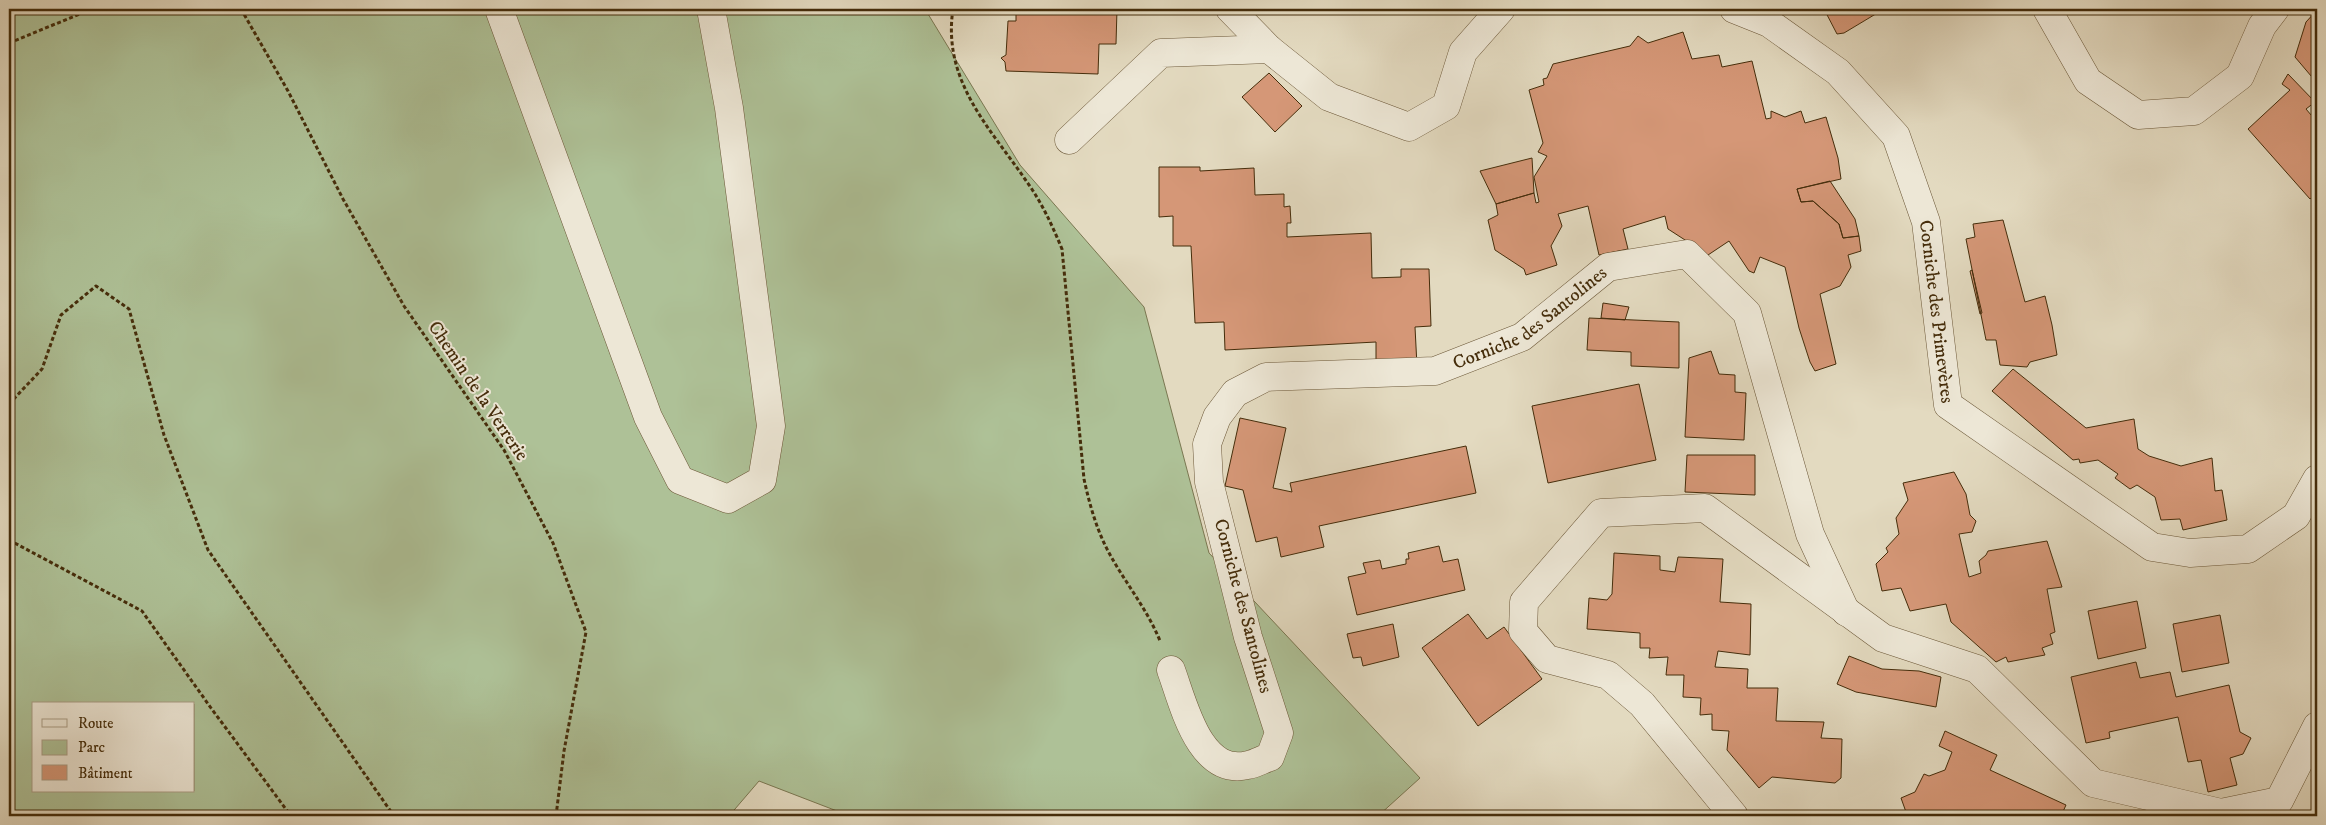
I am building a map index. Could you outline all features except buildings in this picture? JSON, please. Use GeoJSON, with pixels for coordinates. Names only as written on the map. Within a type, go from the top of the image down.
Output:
{"type":"FeatureCollection","features":[{"type":"Feature","properties":{"kind":"street"},"geometry":{"type":"LineString","coordinates":[[498,9],[648,417],[680,480],[728,499],[762,480],[771,426],[729,108],[711,9]]}},
{"type":"Feature","properties":{"kind":"street"},"geometry":{"type":"LineString","coordinates":[[1230,9],[1269,49],[1329,97],[1409,127],[1446,106],[1464,52],[1501,9]]}},
{"type":"Feature","properties":{"kind":"street","name":"Corniche des Primevères"},"geometry":{"type":"LineString","coordinates":[[1734,9],[1769,23],[1838,72],[1896,136],[1926,222],[1948,405],[2152,547],[2190,553],[2248,549],[2296,516],[2317,479]]}},
{"type":"Feature","properties":{"kind":"street"},"geometry":{"type":"LineString","coordinates":[[2047,9],[2088,81],[2138,115],[2194,112],[2240,76],[2262,26],[2274,9]]}},
{"type":"Feature","properties":{"kind":"street"},"geometry":{"type":"LineString","coordinates":[[1069,140],[1161,53],[1269,49]]}},
{"type":"Feature","properties":{"kind":"street","name":"Corniche des Santolines"},"geometry":{"type":"LineString","coordinates":[[1171,670],[1192,730],[1205,752],[1231,766],[1247,766],[1270,757],[1279,733],[1248,637],[1209,482],[1207,444],[1216,418],[1235,393],[1266,377],[1435,371],[1522,337],[1608,267],[1687,254],[1747,313],[1810,534],[1846,612],[1882,638],[1977,668],[2093,783],[2221,813],[2279,801],[2317,726]]}},
{"type":"Feature","properties":{"kind":"street"},"geometry":{"type":"LineString","coordinates":[[1734,816],[1642,704],[1608,675],[1547,659],[1523,632],[1524,602],[1601,513],[1705,508],[1846,612]]}},
{"type":"Feature","properties":{"kind":"path"},"geometry":{"type":"LineString","coordinates":[[9,42],[92,9]]}},
{"type":"Feature","properties":{"kind":"path","name":"Chemin de la Verrerie"},"geometry":{"type":"LineString","coordinates":[[241,9],[288,91],[343,199],[404,306],[504,450],[553,543],[586,632],[564,751],[556,816]]}},
{"type":"Feature","properties":{"kind":"path"},"geometry":{"type":"LineString","coordinates":[[954,9],[952,41],[961,81],[978,116],[1028,183],[1048,215],[1062,249],[1084,480],[1089,507],[1105,546],[1152,623],[1171,670]]}},
{"type":"Feature","properties":{"kind":"path"},"geometry":{"type":"LineString","coordinates":[[9,404],[42,369],[61,315],[96,286],[129,309],[164,436],[208,550],[394,816]]}},
{"type":"Feature","properties":{"kind":"path"},"geometry":{"type":"LineString","coordinates":[[9,540],[142,610],[211,708],[291,816]]}},
{"type":"Feature","properties":{"kind":"green space"},"geometry":{"type":"Polygon","coordinates":[[[9,9],[925,9],[1020,165],[1144,307],[1209,553],[1420,778],[1378,816],[850,816],[759,781],[729,816],[9,816],[9,9]]]}}]}
